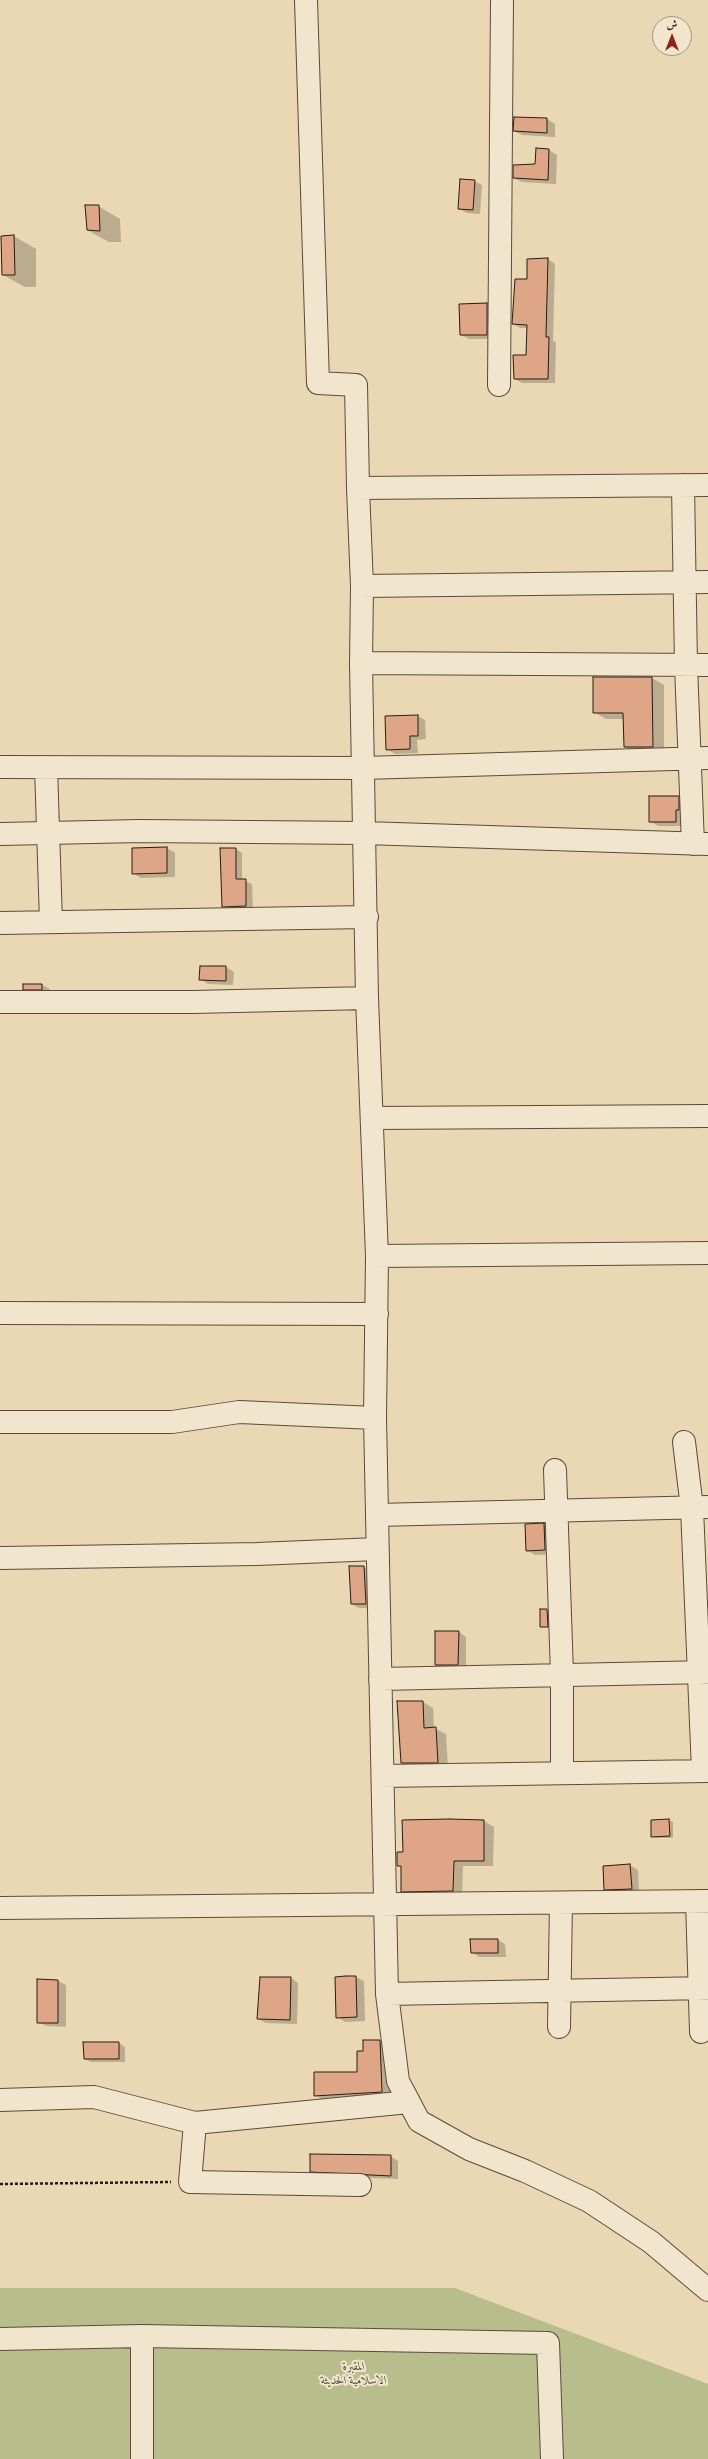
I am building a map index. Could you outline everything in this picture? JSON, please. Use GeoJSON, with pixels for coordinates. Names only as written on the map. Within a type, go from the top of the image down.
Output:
{"type":"FeatureCollection","features":[{"type":"Feature","properties":{"kind":"street"},"geometry":{"type":"LineString","coordinates":[[306,0],[318,383],[356,385],[362,586],[361,663],[367,917],[367,998],[377,1256],[375,1418],[385,1905],[388,1994],[398,2081],[419,2121],[469,2149],[525,2171],[589,2201],[651,2242],[708,2290]]}},
{"type":"Feature","properties":{"kind":"street"},"geometry":{"type":"LineString","coordinates":[[499,385],[502,0]]}},
{"type":"Feature","properties":{"kind":"street"},"geometry":{"type":"LineString","coordinates":[[358,488],[708,484]]}},
{"type":"Feature","properties":{"kind":"street"},"geometry":{"type":"LineString","coordinates":[[0,834],[140,831],[364,833],[701,844],[699,758],[686,666],[683,485]]}},
{"type":"Feature","properties":{"kind":"street"},"geometry":{"type":"LineString","coordinates":[[362,586],[708,582]]}},
{"type":"Feature","properties":{"kind":"street"},"geometry":{"type":"LineString","coordinates":[[361,663],[708,665]]}},
{"type":"Feature","properties":{"kind":"street"},"geometry":{"type":"LineString","coordinates":[[0,767],[363,768],[699,758]]}},
{"type":"Feature","properties":{"kind":"street"},"geometry":{"type":"LineString","coordinates":[[46,767],[51,922]]}},
{"type":"Feature","properties":{"kind":"street"},"geometry":{"type":"LineString","coordinates":[[0,923],[367,917]]}},
{"type":"Feature","properties":{"kind":"street"},"geometry":{"type":"LineString","coordinates":[[0,1002],[193,1002],[367,998]]}},
{"type":"Feature","properties":{"kind":"street"},"geometry":{"type":"LineString","coordinates":[[372,1118],[708,1116]]}},
{"type":"Feature","properties":{"kind":"street"},"geometry":{"type":"LineString","coordinates":[[377,1256],[708,1253]]}},
{"type":"Feature","properties":{"kind":"street"},"geometry":{"type":"LineString","coordinates":[[0,1314],[377,1314]]}},
{"type":"Feature","properties":{"kind":"street"},"geometry":{"type":"LineString","coordinates":[[0,1422],[172,1422],[239,1412],[375,1418]]}},
{"type":"Feature","properties":{"kind":"street"},"geometry":{"type":"LineString","coordinates":[[382,1776],[706,1771],[700,1508],[684,1442]]}},
{"type":"Feature","properties":{"kind":"street"},"geometry":{"type":"LineString","coordinates":[[555,1470],[562,1674],[562,1773]]}},
{"type":"Feature","properties":{"kind":"street"},"geometry":{"type":"LineString","coordinates":[[377,1515],[700,1508]]}},
{"type":"Feature","properties":{"kind":"street"},"geometry":{"type":"LineString","coordinates":[[0,1558],[249,1554],[377,1549]]}},
{"type":"Feature","properties":{"kind":"street"},"geometry":{"type":"LineString","coordinates":[[380,1679],[703,1672]]}},
{"type":"Feature","properties":{"kind":"street"},"geometry":{"type":"LineString","coordinates":[[0,1908],[702,1901],[704,1988],[701,2032]]}},
{"type":"Feature","properties":{"kind":"street"},"geometry":{"type":"LineString","coordinates":[[559,2027],[561,1903]]}},
{"type":"Feature","properties":{"kind":"street"},"geometry":{"type":"LineString","coordinates":[[388,1994],[704,1988]]}},
{"type":"Feature","properties":{"kind":"street"},"geometry":{"type":"LineString","coordinates":[[0,2100],[94,2097],[195,2123],[409,2102]]}},
{"type":"Feature","properties":{"kind":"street"},"geometry":{"type":"LineString","coordinates":[[195,2123],[190,2182],[360,2185]]}},
{"type":"Feature","properties":{"kind":"street"},"geometry":{"type":"LineString","coordinates":[[0,2338],[142,2336],[548,2343],[552,2459]]}},
{"type":"Feature","properties":{"kind":"street"},"geometry":{"type":"LineString","coordinates":[[142,2336],[142,2459]]}},
{"type":"Feature","properties":{"kind":"path"},"geometry":{"type":"LineString","coordinates":[[0,2184],[190,2182]]}},
{"type":"Feature","properties":{"kind":"green space","name":"المقبرة الاسلامية الحديثة"},"geometry":{"type":"Polygon","coordinates":[[[0,2288],[455,2288],[708,2384],[708,2459],[0,2459],[0,2288]]]}},
{"type":"Feature","properties":{"kind":"building"},"geometry":{"type":"Polygon","coordinates":[[[514,117],[547,118],[547,133],[513,131],[514,117]]]}},
{"type":"Feature","properties":{"kind":"building"},"geometry":{"type":"Polygon","coordinates":[[[536,148],[549,149],[548,180],[513,178],[513,165],[535,164],[536,148]]]}},
{"type":"Feature","properties":{"kind":"building"},"geometry":{"type":"Polygon","coordinates":[[[460,179],[475,180],[473,210],[458,209],[460,179]]]}},
{"type":"Feature","properties":{"kind":"building"},"geometry":{"type":"Polygon","coordinates":[[[85,205],[99,205],[100,231],[87,230],[85,205]]]}},
{"type":"Feature","properties":{"kind":"building"},"geometry":{"type":"Polygon","coordinates":[[[14,235],[15,275],[2,275],[1,236],[14,235]]]}},
{"type":"Feature","properties":{"kind":"building"},"geometry":{"type":"Polygon","coordinates":[[[548,258],[546,337],[549,337],[548,379],[514,379],[513,355],[526,355],[527,325],[512,324],[515,279],[527,279],[527,259],[548,258]]]}},
{"type":"Feature","properties":{"kind":"building"},"geometry":{"type":"Polygon","coordinates":[[[487,303],[487,335],[460,335],[459,304],[487,303]]]}},
{"type":"Feature","properties":{"kind":"building"},"geometry":{"type":"Polygon","coordinates":[[[593,677],[652,677],[653,747],[624,747],[623,713],[593,713],[593,677]]]}},
{"type":"Feature","properties":{"kind":"building"},"geometry":{"type":"Polygon","coordinates":[[[418,715],[418,736],[410,736],[410,749],[386,750],[385,716],[418,715]]]}},
{"type":"Feature","properties":{"kind":"building"},"geometry":{"type":"Polygon","coordinates":[[[649,796],[679,796],[679,810],[676,810],[676,822],[649,822],[649,796]]]}},
{"type":"Feature","properties":{"kind":"building"},"geometry":{"type":"Polygon","coordinates":[[[167,847],[167,873],[132,874],[132,848],[167,847]]]}},
{"type":"Feature","properties":{"kind":"building"},"geometry":{"type":"Polygon","coordinates":[[[220,848],[236,848],[236,879],[246,879],[246,906],[222,907],[220,848]]]}},
{"type":"Feature","properties":{"kind":"building"},"geometry":{"type":"Polygon","coordinates":[[[200,966],[226,966],[226,981],[199,980],[200,966]]]}},
{"type":"Feature","properties":{"kind":"building"},"geometry":{"type":"Polygon","coordinates":[[[23,984],[42,984],[42,990],[23,990],[23,984]]]}},
{"type":"Feature","properties":{"kind":"building"},"geometry":{"type":"Polygon","coordinates":[[[544,1523],[545,1550],[526,1551],[525,1524],[544,1523]]]}},
{"type":"Feature","properties":{"kind":"building"},"geometry":{"type":"Polygon","coordinates":[[[349,1566],[364,1566],[366,1604],[351,1604],[349,1566]]]}},
{"type":"Feature","properties":{"kind":"building"},"geometry":{"type":"Polygon","coordinates":[[[540,1609],[547,1609],[548,1627],[540,1627],[540,1609]]]}},
{"type":"Feature","properties":{"kind":"building"},"geometry":{"type":"Polygon","coordinates":[[[435,1631],[459,1631],[458,1665],[435,1665],[435,1631]]]}},
{"type":"Feature","properties":{"kind":"building"},"geometry":{"type":"Polygon","coordinates":[[[397,1701],[423,1701],[424,1728],[436,1727],[438,1763],[401,1763],[397,1701]]]}},
{"type":"Feature","properties":{"kind":"building"},"geometry":{"type":"Polygon","coordinates":[[[669,1819],[670,1836],[651,1837],[651,1820],[669,1819]]]}},
{"type":"Feature","properties":{"kind":"building"},"geometry":{"type":"Polygon","coordinates":[[[402,1820],[484,1820],[484,1861],[454,1861],[453,1891],[401,1892],[401,1866],[397,1866],[397,1852],[403,1852],[402,1820]]]}},
{"type":"Feature","properties":{"kind":"building"},"geometry":{"type":"Polygon","coordinates":[[[630,1864],[632,1889],[604,1890],[603,1866],[630,1864]]]}},
{"type":"Feature","properties":{"kind":"building"},"geometry":{"type":"Polygon","coordinates":[[[470,1939],[498,1939],[498,1953],[471,1953],[470,1939]]]}},
{"type":"Feature","properties":{"kind":"building"},"geometry":{"type":"Polygon","coordinates":[[[356,1976],[357,2017],[336,2018],[335,1977],[356,1976]]]}},
{"type":"Feature","properties":{"kind":"building"},"geometry":{"type":"Polygon","coordinates":[[[260,1977],[291,1977],[290,2020],[257,2019],[260,1977]]]}},
{"type":"Feature","properties":{"kind":"building"},"geometry":{"type":"Polygon","coordinates":[[[37,1979],[58,1980],[58,2023],[37,2023],[37,1979]]]}},
{"type":"Feature","properties":{"kind":"building"},"geometry":{"type":"Polygon","coordinates":[[[363,2040],[380,2040],[382,2092],[314,2096],[314,2072],[357,2072],[357,2051],[363,2051],[363,2040]]]}},
{"type":"Feature","properties":{"kind":"building"},"geometry":{"type":"Polygon","coordinates":[[[83,2042],[119,2042],[119,2059],[84,2059],[83,2042]]]}},
{"type":"Feature","properties":{"kind":"building"},"geometry":{"type":"Polygon","coordinates":[[[310,2154],[391,2155],[391,2176],[310,2172],[310,2154]]]}}]}
